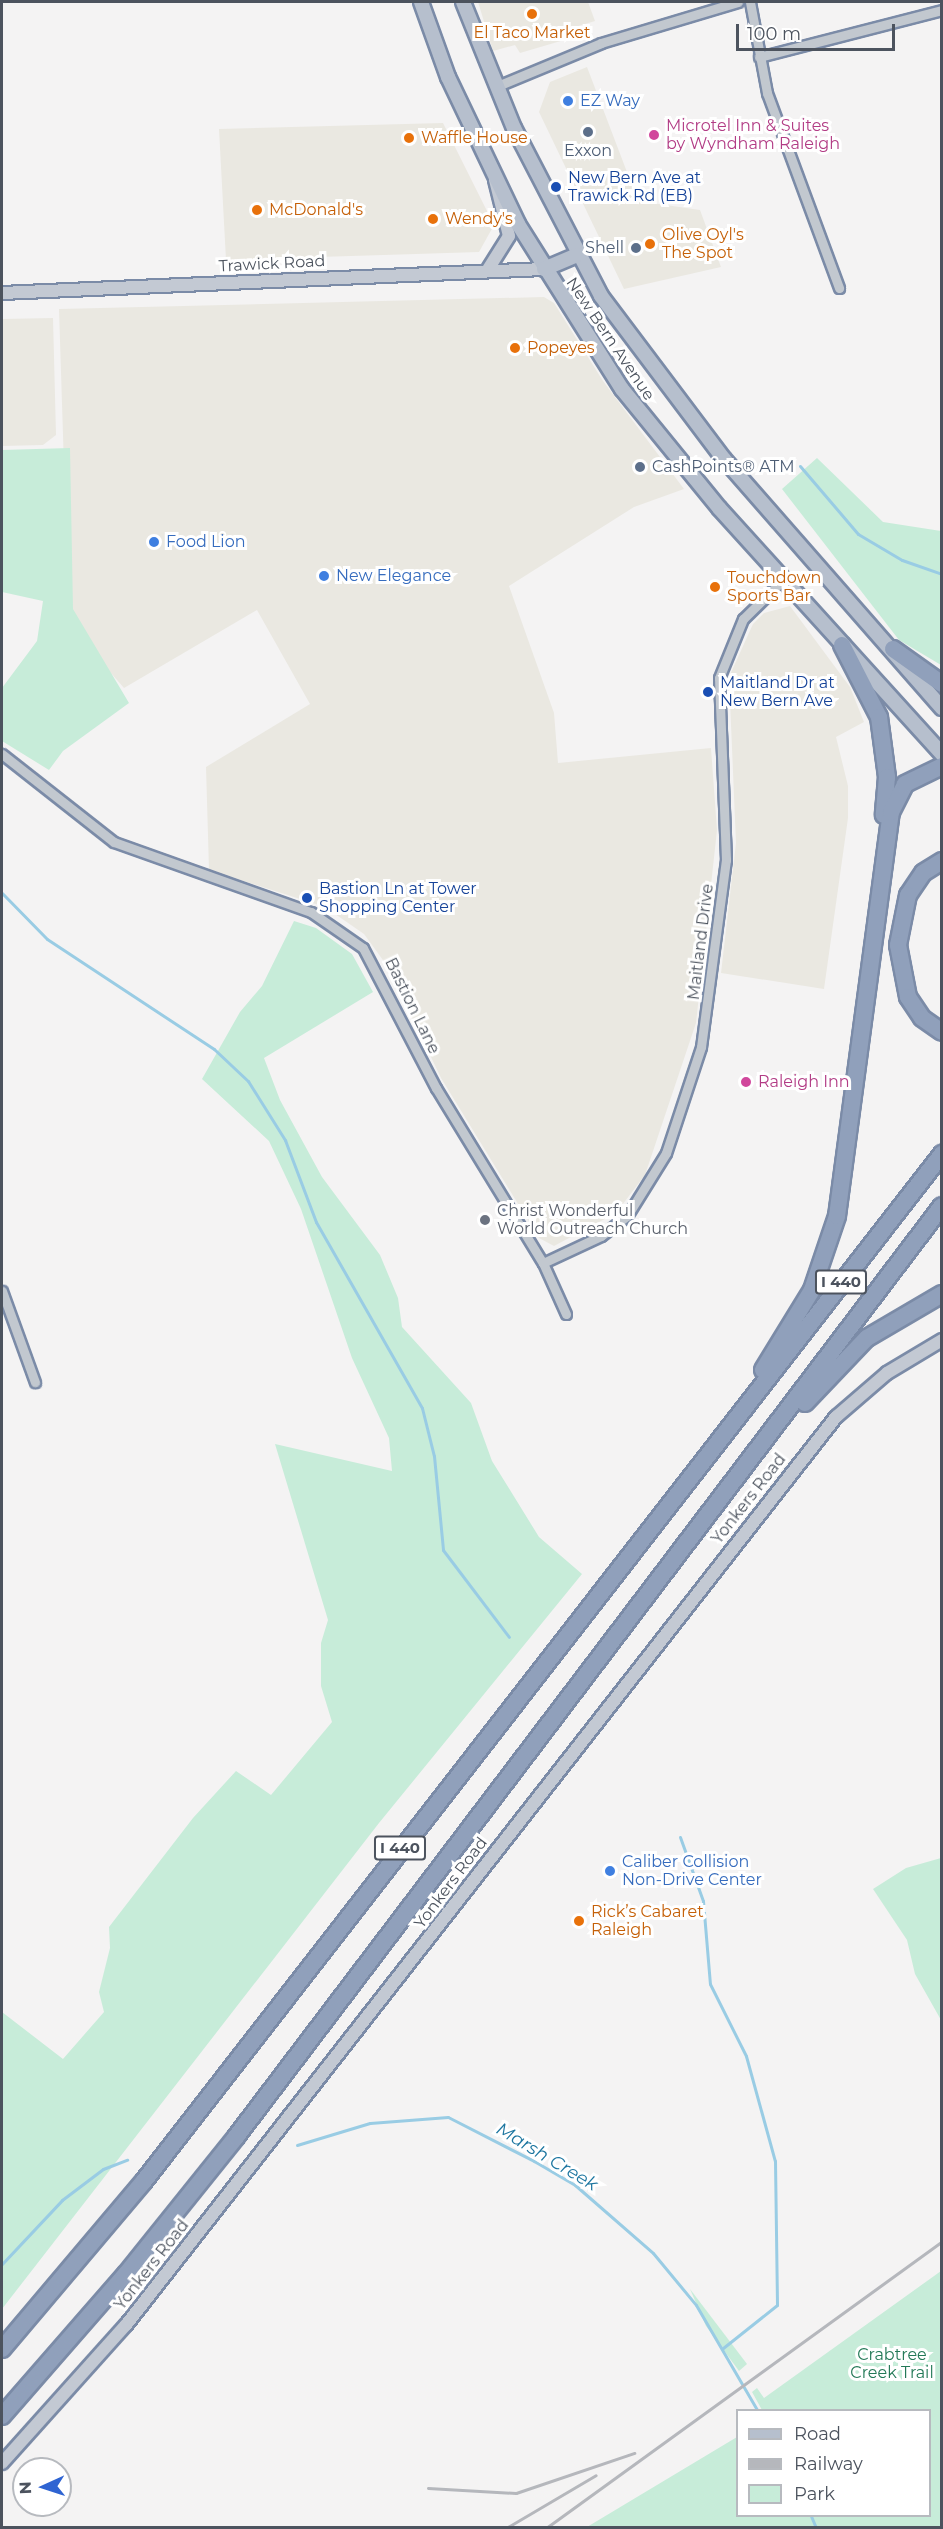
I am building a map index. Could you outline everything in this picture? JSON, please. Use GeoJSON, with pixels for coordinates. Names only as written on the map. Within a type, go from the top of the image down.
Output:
{"type":"FeatureCollection","features":[{"type":"Feature","properties":{"kind":"highway"},"geometry":{"type":"LineString","coordinates":[[743,1412],[812,1290],[837,1216],[879,884],[887,777],[884,740],[871,698],[842,645]]}},
{"type":"Feature","properties":{"kind":"highway"},"geometry":{"type":"LineString","coordinates":[[893,649],[942,684]]}},
{"type":"Feature","properties":{"kind":"highway"},"geometry":{"type":"LineString","coordinates":[[879,884],[900,791],[914,776],[942,766]]}},
{"type":"Feature","properties":{"kind":"highway"},"geometry":{"type":"LineString","coordinates":[[942,861],[923,873],[908,894],[898,945],[908,997],[922,1018],[942,1032]]}},
{"type":"Feature","properties":{"kind":"highway","name":"I 440"},"geometry":{"type":"LineString","coordinates":[[2,2349],[144,2181],[572,1624],[743,1412],[942,1154]]}},
{"type":"Feature","properties":{"kind":"highway","name":"I 440"},"geometry":{"type":"LineString","coordinates":[[2,2415],[176,2214],[764,1448],[942,1206]]}},
{"type":"Feature","properties":{"kind":"highway"},"geometry":{"type":"LineString","coordinates":[[764,1448],[867,1338],[942,1294]]}},
{"type":"Feature","properties":{"kind":"main road","name":"New Bern Avenue"},"geometry":{"type":"LineString","coordinates":[[421,2],[495,179],[544,269],[645,419],[783,580],[942,754]]}},
{"type":"Feature","properties":{"kind":"main road","name":"New Bern Avenue"},"geometry":{"type":"LineString","coordinates":[[463,2],[495,87],[578,255],[689,416],[942,708]]}},
{"type":"Feature","properties":{"kind":"main road"},"geometry":{"type":"LineString","coordinates":[[544,269],[578,255]]}},
{"type":"Feature","properties":{"kind":"street"},"geometry":{"type":"LineString","coordinates":[[495,87],[601,43],[738,2]]}},
{"type":"Feature","properties":{"kind":"street"},"geometry":{"type":"LineString","coordinates":[[750,2],[759,57],[839,288]]}},
{"type":"Feature","properties":{"kind":"street"},"geometry":{"type":"LineString","coordinates":[[759,57],[942,10]]}},
{"type":"Feature","properties":{"kind":"street"},"geometry":{"type":"LineString","coordinates":[[487,271],[508,236],[495,179]]}},
{"type":"Feature","properties":{"kind":"street","name":"Trawick Road"},"geometry":{"type":"LineString","coordinates":[[2,293],[544,269]]}},
{"type":"Feature","properties":{"kind":"street","name":"Maitland Drive"},"geometry":{"type":"LineString","coordinates":[[543,1263],[621,1222],[647,1191],[666,1153],[701,1047],[723,882],[727,833],[719,678],[743,619],[783,580]]}},
{"type":"Feature","properties":{"kind":"street","name":"Bastion Lane"},"geometry":{"type":"LineString","coordinates":[[2,754],[114,842],[311,912],[363,948],[436,1088],[543,1263],[566,1314]]}},
{"type":"Feature","properties":{"kind":"street"},"geometry":{"type":"LineString","coordinates":[[2,1291],[35,1382]]}},
{"type":"Feature","properties":{"kind":"street","name":"Yonkers Road"},"geometry":{"type":"LineString","coordinates":[[2,2463],[132,2318],[823,1432],[887,1373],[942,1340]]}},
{"type":"Feature","properties":{"kind":"shaded area"},"geometry":{"type":"Polygon","coordinates":[[[478,2],[588,2],[595,21],[572,28],[571,38],[520,53],[515,45],[493,51],[478,2]]]}},
{"type":"Feature","properties":{"kind":"shaded area"},"geometry":{"type":"Polygon","coordinates":[[[587,67],[638,201],[700,210],[721,267],[624,289],[539,112],[550,82],[587,67]]]}},
{"type":"Feature","properties":{"kind":"shaded area"},"geometry":{"type":"Polygon","coordinates":[[[443,123],[494,225],[479,252],[226,260],[219,129],[443,123]]]}},
{"type":"Feature","properties":{"kind":"shaded area"},"geometry":{"type":"Polygon","coordinates":[[[544,297],[554,303],[603,381],[684,489],[634,507],[509,586],[554,713],[558,763],[711,748],[717,830],[696,1023],[645,1175],[616,1213],[554,1246],[539,1238],[441,1078],[388,967],[364,934],[325,907],[209,870],[206,767],[310,704],[257,610],[124,688],[69,625],[59,309],[544,297]]]}},
{"type":"Feature","properties":{"kind":"shaded area"},"geometry":{"type":"Polygon","coordinates":[[[53,318],[56,435],[43,445],[2,446],[2,319],[53,318]]]}},
{"type":"Feature","properties":{"kind":"shaded area"},"geometry":{"type":"Polygon","coordinates":[[[790,606],[850,687],[864,722],[836,737],[848,786],[848,818],[824,989],[721,973],[736,843],[729,677],[753,624],[764,613],[790,606]]]}},
{"type":"Feature","properties":{"kind":"green space"},"geometry":{"type":"Polygon","coordinates":[[[70,448],[73,609],[129,703],[63,751],[49,770],[2,741],[2,688],[37,641],[43,601],[2,592],[2,450],[70,448]]]}},
{"type":"Feature","properties":{"kind":"green space"},"geometry":{"type":"Polygon","coordinates":[[[817,458],[883,522],[941,531],[941,665],[899,640],[782,489],[817,458]]]}},
{"type":"Feature","properties":{"kind":"green space"},"geometry":{"type":"Polygon","coordinates":[[[294,921],[316,928],[352,954],[373,992],[264,1058],[280,1100],[322,1177],[380,1255],[398,1298],[402,1327],[471,1403],[492,1461],[539,1537],[582,1574],[379,1823],[2,2309],[2,2012],[63,2059],[104,2012],[99,1992],[110,1948],[109,1927],[193,1818],[236,1771],[271,1795],[332,1722],[321,1686],[321,1643],[328,1620],[275,1444],[392,1471],[389,1438],[352,1358],[301,1209],[269,1141],[202,1079],[240,1012],[262,986],[294,921]]]}},
{"type":"Feature","properties":{"kind":"green space"},"geometry":{"type":"Polygon","coordinates":[[[942,1858],[941,2020],[915,1974],[907,1940],[873,1889],[906,1868],[942,1858]]]}},
{"type":"Feature","properties":{"kind":"green space","name":"Crabtree Creek Trail"},"geometry":{"type":"Polygon","coordinates":[[[941,2271],[941,2527],[587,2527],[736,2438],[736,2517],[931,2517],[931,2409],[761,2409],[752,2392],[757,2388],[764,2398],[941,2271]]]}},
{"type":"Feature","properties":{"kind":"green space"},"geometry":{"type":"Polygon","coordinates":[[[690,2289],[747,2364],[739,2371],[706,2326],[690,2289]]]}},
{"type":"Feature","properties":{"kind":"waterway"},"geometry":{"type":"LineString","coordinates":[[800,466],[858,534],[902,560],[942,574]]}},
{"type":"Feature","properties":{"kind":"waterway"},"geometry":{"type":"LineString","coordinates":[[2,893],[47,939],[214,1049],[248,1081],[285,1140],[316,1222],[422,1408],[434,1456],[443,1550],[509,1637]]}},
{"type":"Feature","properties":{"kind":"waterway"},"geometry":{"type":"LineString","coordinates":[[680,1837],[703,1901],[710,1984],[746,2056],[775,2161],[777,2305],[723,2348]]}},
{"type":"Feature","properties":{"kind":"waterway","name":"Marsh Creek"},"geometry":{"type":"LineString","coordinates":[[297,2145],[370,2123],[448,2117],[534,2161],[575,2185],[653,2253],[696,2305],[756,2409]]}},
{"type":"Feature","properties":{"kind":"waterway","name":"Marsh Creek"},"geometry":{"type":"LineString","coordinates":[[2,2264],[62,2200],[103,2169],[127,2160]]}},
{"type":"Feature","properties":{"kind":"waterway","name":"Marsh Creek"},"geometry":{"type":"LineString","coordinates":[[811,2517],[816,2528]]}},
{"type":"Feature","properties":{"kind":"railway"},"geometry":{"type":"LineString","coordinates":[[546,2528],[942,2241]]}},
{"type":"Feature","properties":{"kind":"railway"},"geometry":{"type":"LineString","coordinates":[[428,2488],[516,2493],[634,2453]]}},
{"type":"Feature","properties":{"kind":"railway"},"geometry":{"type":"LineString","coordinates":[[506,2528],[596,2475]]}},
{"type":"Feature","properties":{"kind":"place","name":"El Taco Market"},"geometry":{"type":"Point","coordinates":[532,14]}},
{"type":"Feature","properties":{"kind":"place","name":"EZ Way"},"geometry":{"type":"Point","coordinates":[568,101]}},
{"type":"Feature","properties":{"kind":"place","name":"Exxon"},"geometry":{"type":"Point","coordinates":[588,132]}},
{"type":"Feature","properties":{"kind":"place","name":"Microtel Inn & Suites by Wyndham Raleigh"},"geometry":{"type":"Point","coordinates":[654,135]}},
{"type":"Feature","properties":{"kind":"place","name":"Waffle House"},"geometry":{"type":"Point","coordinates":[409,138]}},
{"type":"Feature","properties":{"kind":"place","name":"New Bern Ave at Trawick Rd (EB)"},"geometry":{"type":"Point","coordinates":[556,187]}},
{"type":"Feature","properties":{"kind":"place","name":"McDonald's"},"geometry":{"type":"Point","coordinates":[257,210]}},
{"type":"Feature","properties":{"kind":"place","name":"Wendy's"},"geometry":{"type":"Point","coordinates":[433,219]}},
{"type":"Feature","properties":{"kind":"place","name":"Olive Oyl's The Spot"},"geometry":{"type":"Point","coordinates":[650,244]}},
{"type":"Feature","properties":{"kind":"place","name":"Shell"},"geometry":{"type":"Point","coordinates":[636,248]}},
{"type":"Feature","properties":{"kind":"place","name":"Popeyes"},"geometry":{"type":"Point","coordinates":[515,348]}},
{"type":"Feature","properties":{"kind":"place","name":"CashPoints® ATM"},"geometry":{"type":"Point","coordinates":[640,467]}},
{"type":"Feature","properties":{"kind":"place","name":"Food Lion"},"geometry":{"type":"Point","coordinates":[154,542]}},
{"type":"Feature","properties":{"kind":"place","name":"New Elegance"},"geometry":{"type":"Point","coordinates":[324,576]}},
{"type":"Feature","properties":{"kind":"place","name":"Touchdown Sports Bar"},"geometry":{"type":"Point","coordinates":[715,587]}},
{"type":"Feature","properties":{"kind":"place","name":"Maitland Dr at New Bern Ave"},"geometry":{"type":"Point","coordinates":[708,692]}},
{"type":"Feature","properties":{"kind":"place","name":"Bastion Ln at Tower Shopping Center"},"geometry":{"type":"Point","coordinates":[307,898]}},
{"type":"Feature","properties":{"kind":"place","name":"Raleigh Inn"},"geometry":{"type":"Point","coordinates":[746,1082]}},
{"type":"Feature","properties":{"kind":"place","name":"Christ Wonderful World Outreach Church"},"geometry":{"type":"Point","coordinates":[485,1220]}},
{"type":"Feature","properties":{"kind":"place","name":"Caliber Collision Non-Drive Center"},"geometry":{"type":"Point","coordinates":[610,1871]}},
{"type":"Feature","properties":{"kind":"place","name":"Rick’s Cabaret Raleigh"},"geometry":{"type":"Point","coordinates":[579,1921]}}]}
